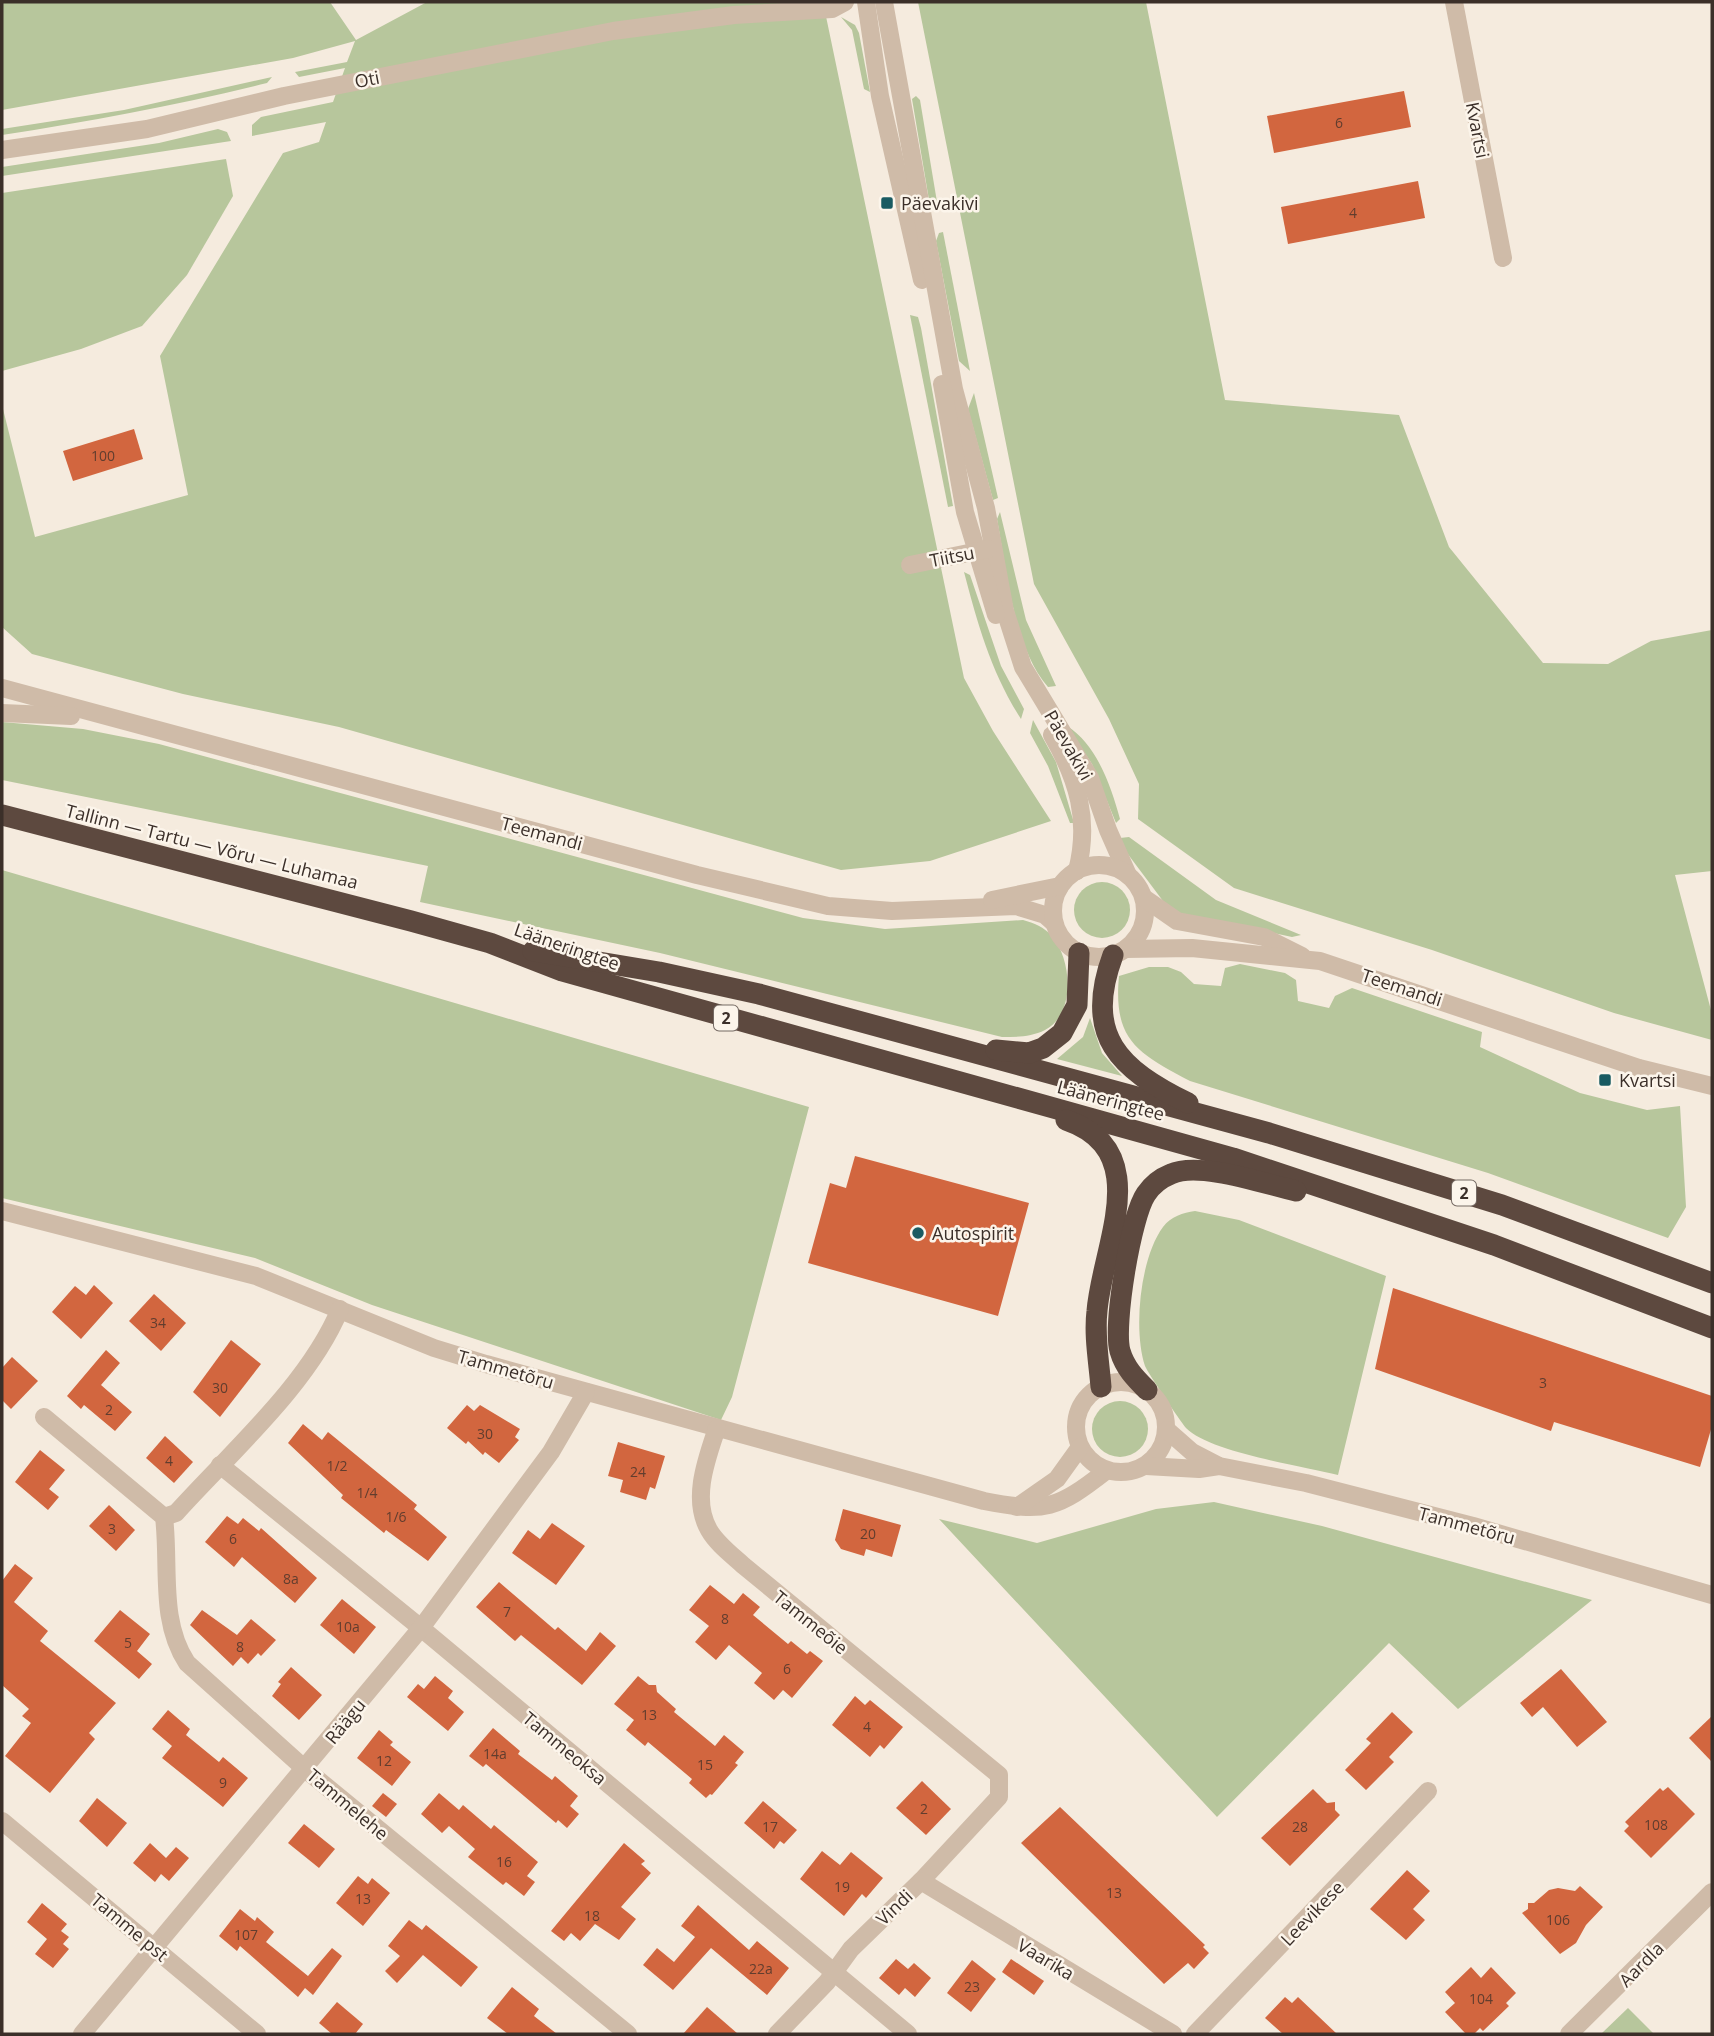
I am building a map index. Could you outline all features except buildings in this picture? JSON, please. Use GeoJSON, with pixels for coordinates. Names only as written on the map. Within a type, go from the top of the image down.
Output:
{"type":"FeatureCollection","features":[{"type":"Feature","properties":{"kind":"highway","name":"Tallinn — Tartu — Võru — Luhamaa"},"geometry":{"type":"LineString","coordinates":[[2,816],[411,921]]}},
{"type":"Feature","properties":{"kind":"highway","name":"Lääneringtee"},"geometry":{"type":"LineString","coordinates":[[411,921],[490,943],[696,980],[1269,1133],[1502,1205],[1712,1283]]}},
{"type":"Feature","properties":{"kind":"highway","name":"Lääneringtee"},"geometry":{"type":"LineString","coordinates":[[490,943],[562,971],[965,1085],[1158,1135],[1494,1245],[1712,1328]]}},
{"type":"Feature","properties":{"kind":"highway"},"geometry":{"type":"LineString","coordinates":[[1120,952],[1101,999],[1104,1025],[1120,1057],[1137,1075],[1165,1092],[1269,1133]]}},
{"type":"Feature","properties":{"kind":"highway"},"geometry":{"type":"LineString","coordinates":[[946,1045],[1029,1053],[1044,1048],[1062,1033],[1073,1018],[1079,992],[1079,953]]}},
{"type":"Feature","properties":{"kind":"highway"},"geometry":{"type":"LineString","coordinates":[[965,1085],[1077,1124],[1106,1147],[1115,1163],[1119,1189],[1097,1309],[1101,1387]]}},
{"type":"Feature","properties":{"kind":"highway"},"geometry":{"type":"LineString","coordinates":[[1147,1390],[1130,1374],[1120,1350],[1118,1327],[1138,1216],[1144,1196],[1155,1183],[1171,1173],[1195,1170],[1404,1214]]}},
{"type":"Feature","properties":{"kind":"street","name":"Oti"},"geometry":{"type":"LineString","coordinates":[[734,15],[774,2]]}},
{"type":"Feature","properties":{"kind":"street","name":"Oti"},"geometry":{"type":"LineString","coordinates":[[2,150],[147,129],[284,96],[613,31],[734,15],[832,9],[845,2]]}},
{"type":"Feature","properties":{"kind":"street","name":"Päevakivi"},"geometry":{"type":"LineString","coordinates":[[866,2],[880,96],[924,290],[965,512],[986,549],[1023,667],[1090,778],[1108,831],[1127,873]]}},
{"type":"Feature","properties":{"kind":"street","name":"Päevakivi"},"geometry":{"type":"LineString","coordinates":[[884,2],[954,389],[1007,652],[1062,753],[1080,800],[1085,830],[1077,871]]}},
{"type":"Feature","properties":{"kind":"street","name":"Kvartsi"},"geometry":{"type":"LineString","coordinates":[[1454,2],[1503,258]]}},
{"type":"Feature","properties":{"kind":"street","name":"Tiitsu"},"geometry":{"type":"LineString","coordinates":[[910,565],[986,549]]}},
{"type":"Feature","properties":{"kind":"street","name":"Teemandi"},"geometry":{"type":"LineString","coordinates":[[2,688],[685,872],[828,906],[892,911],[972,906],[1029,908],[1045,915],[1054,923],[1068,945],[1090,957],[1120,952],[1192,948],[1273,959],[1307,958]]}},
{"type":"Feature","properties":{"kind":"street","name":"Teemandi"},"geometry":{"type":"LineString","coordinates":[[2,713],[116,720]]}},
{"type":"Feature","properties":{"kind":"street"},"geometry":{"type":"LineString","coordinates":[[1054,923],[1055,898],[1060,886],[1077,871],[1098,864],[1114,866],[1127,873]]}},
{"type":"Feature","properties":{"kind":"street","name":"Teemandi"},"geometry":{"type":"LineString","coordinates":[[1127,873],[1138,884],[1144,898],[1177,921],[1264,937],[1307,958],[1438,999],[1639,1068],[1712,1086]]}},
{"type":"Feature","properties":{"kind":"street","name":"Teemandi"},"geometry":{"type":"LineString","coordinates":[[972,906],[1026,891],[1060,886]]}},
{"type":"Feature","properties":{"kind":"street"},"geometry":{"type":"LineString","coordinates":[[1120,952],[1137,940],[1143,927],[1144,898]]}},
{"type":"Feature","properties":{"kind":"street","name":"Tammetõru"},"geometry":{"type":"LineString","coordinates":[[2,1210],[252,1275],[434,1348],[717,1428],[1017,1507],[1053,1506],[1073,1496],[1106,1471]]}},
{"type":"Feature","properties":{"kind":"street"},"geometry":{"type":"LineString","coordinates":[[44,1417],[164,1517],[176,1513],[299,1378],[327,1341],[340,1309]]}},
{"type":"Feature","properties":{"kind":"street"},"geometry":{"type":"LineString","coordinates":[[1124,1382],[1147,1390],[1162,1407],[1167,1430],[1164,1445],[1146,1466],[1119,1473],[1106,1471],[1093,1464],[1080,1447],[1076,1423],[1080,1408],[1088,1396],[1101,1387],[1124,1382]]}},
{"type":"Feature","properties":{"kind":"street","name":"Räägu"},"geometry":{"type":"LineString","coordinates":[[82,2034],[421,1628],[551,1452],[586,1392]]}},
{"type":"Feature","properties":{"kind":"street","name":"Tammeõie"},"geometry":{"type":"LineString","coordinates":[[717,1428],[704,1473],[702,1496],[703,1512],[716,1539],[744,1566],[999,1776]]}},
{"type":"Feature","properties":{"kind":"street","name":"Tammetõru"},"geometry":{"type":"LineString","coordinates":[[1167,1430],[1192,1452],[1219,1466],[1306,1483],[1473,1526],[1712,1595]]}},
{"type":"Feature","properties":{"kind":"street"},"geometry":{"type":"LineString","coordinates":[[1017,1507],[1057,1479],[1080,1447]]}},
{"type":"Feature","properties":{"kind":"street","name":"Tammeoksa"},"geometry":{"type":"LineString","coordinates":[[219,1465],[421,1628],[908,2034]]}},
{"type":"Feature","properties":{"kind":"street","name":"Tammetõru"},"geometry":{"type":"LineString","coordinates":[[1146,1466],[1219,1466]]}},
{"type":"Feature","properties":{"kind":"street","name":"Tammelehe"},"geometry":{"type":"LineString","coordinates":[[164,1517],[170,1622],[178,1649],[197,1673],[305,1769],[628,2034]]}},
{"type":"Feature","properties":{"kind":"street","name":"Vindi"},"geometry":{"type":"LineString","coordinates":[[777,2034],[834,1972],[851,1949],[921,1881],[999,1797],[999,1776]]}},
{"type":"Feature","properties":{"kind":"street","name":"Leevikese"},"geometry":{"type":"LineString","coordinates":[[1195,2034],[1428,1791]]}},
{"type":"Feature","properties":{"kind":"street","name":"Tamme pst"},"geometry":{"type":"LineString","coordinates":[[2,1821],[155,1946],[257,2034]]}},
{"type":"Feature","properties":{"kind":"street","name":"Vaarika"},"geometry":{"type":"LineString","coordinates":[[921,1881],[1173,2034]]}},
{"type":"Feature","properties":{"kind":"street","name":"Aardla"},"geometry":{"type":"LineString","coordinates":[[1569,2034],[1712,1892]]}},
{"type":"Feature","properties":{"kind":"green space"},"geometry":{"type":"Polygon","coordinates":[[[2,2],[330,2],[356,40],[427,2],[823,2],[964,678],[993,731],[1051,821],[930,861],[841,870],[339,727],[183,694],[32,654],[2,627],[2,405],[35,537],[188,495],[160,356],[283,153],[319,142],[326,122],[252,136],[252,125],[261,117],[333,102],[345,68],[299,77],[295,72],[347,62],[355,41],[293,58],[2,110],[2,2]]]}},
{"type":"Feature","properties":{"kind":"green space"},"geometry":{"type":"Polygon","coordinates":[[[918,2],[1146,2],[1225,400],[1399,415],[1449,547],[1543,663],[1608,664],[1651,641],[1712,630],[1712,871],[1675,875],[1712,1014],[1712,1040],[1614,1013],[1432,950],[1234,888],[1138,819],[1139,784],[1109,719],[1034,584],[918,2]]]}},
{"type":"Feature","properties":{"kind":"green space"},"geometry":{"type":"Polygon","coordinates":[[[841,17],[855,25],[859,33],[870,92],[864,89],[852,30],[841,17]]]}},
{"type":"Feature","properties":{"kind":"green space"},"geometry":{"type":"Polygon","coordinates":[[[272,77],[267,83],[201,98],[2,135],[2,129],[124,110],[272,77]]]}},
{"type":"Feature","properties":{"kind":"green space"},"geometry":{"type":"Polygon","coordinates":[[[916,96],[920,100],[938,208],[929,200],[912,99],[916,96]]]}},
{"type":"Feature","properties":{"kind":"green space"},"geometry":{"type":"Polygon","coordinates":[[[218,129],[227,132],[231,141],[2,176],[2,167],[159,143],[218,129]]]}},
{"type":"Feature","properties":{"kind":"green space"},"geometry":{"type":"Polygon","coordinates":[[[226,159],[233,196],[187,275],[142,326],[81,349],[2,371],[2,193],[226,159]]]}},
{"type":"Feature","properties":{"kind":"green space"},"geometry":{"type":"Polygon","coordinates":[[[943,232],[970,371],[959,361],[936,241],[939,233],[943,232]]]}},
{"type":"Feature","properties":{"kind":"green space"},"geometry":{"type":"Polygon","coordinates":[[[910,315],[918,317],[921,328],[953,506],[948,507],[910,315]]]}},
{"type":"Feature","properties":{"kind":"green space"},"geometry":{"type":"Polygon","coordinates":[[[974,393],[998,498],[993,500],[968,409],[974,393]]]}},
{"type":"Feature","properties":{"kind":"green space"},"geometry":{"type":"Polygon","coordinates":[[[1000,512],[1026,620],[1056,686],[1048,687],[1036,671],[1019,630],[997,519],[1000,512]]]}},
{"type":"Feature","properties":{"kind":"green space"},"geometry":{"type":"Polygon","coordinates":[[[964,572],[970,575],[1001,666],[1024,709],[1021,719],[993,666],[964,572]]]}},
{"type":"Feature","properties":{"kind":"green space"},"geometry":{"type":"Polygon","coordinates":[[[1033,720],[1056,762],[1074,823],[1070,823],[1048,766],[1030,733],[1033,720]]]}},
{"type":"Feature","properties":{"kind":"green space"},"geometry":{"type":"Polygon","coordinates":[[[2,722],[83,729],[159,744],[803,918],[885,929],[1023,920],[1046,930],[1059,946],[1067,972],[1066,1000],[1055,1022],[1045,1030],[1019,1037],[1002,1037],[660,953],[420,902],[428,866],[2,780],[2,722]]]}},
{"type":"Feature","properties":{"kind":"green space"},"geometry":{"type":"Polygon","coordinates":[[[1067,726],[1078,734],[1095,755],[1112,793],[1120,819],[1116,823],[1092,764],[1067,726]]]}},
{"type":"Feature","properties":{"kind":"green space"},"geometry":{"type":"Polygon","coordinates":[[[1129,837],[1216,900],[1301,935],[1292,937],[1178,913],[1166,905],[1124,849],[1120,838],[1129,837]]]}},
{"type":"Feature","properties":{"kind":"green space"},"geometry":{"type":"Polygon","coordinates":[[[2,870],[809,1107],[732,1397],[721,1420],[372,1305],[255,1258],[2,1198],[2,870]]]}},
{"type":"Feature","properties":{"kind":"green space"},"geometry":{"type":"Polygon","coordinates":[[[1096,882],[1108,882],[1118,886],[1126,894],[1130,910],[1126,926],[1118,934],[1108,938],[1096,938],[1086,934],[1078,926],[1074,916],[1074,904],[1078,894],[1086,886],[1096,882]]]}},
{"type":"Feature","properties":{"kind":"green space"},"geometry":{"type":"Polygon","coordinates":[[[1240,964],[1285,973],[1296,980],[1298,1001],[1329,1008],[1335,996],[1352,988],[1482,1032],[1480,1047],[1580,1093],[1647,1110],[1680,1106],[1686,1207],[1668,1238],[1488,1173],[1190,1081],[1156,1062],[1132,1042],[1120,1015],[1119,976],[1149,967],[1168,967],[1181,972],[1194,984],[1221,986],[1225,968],[1240,964]]]}},
{"type":"Feature","properties":{"kind":"green space"},"geometry":{"type":"Polygon","coordinates":[[[1090,1018],[1102,1053],[1122,1076],[1057,1059],[1083,1037],[1090,1018]]]}},
{"type":"Feature","properties":{"kind":"green space"},"geometry":{"type":"Polygon","coordinates":[[[1195,1211],[1239,1220],[1386,1276],[1338,1475],[1235,1451],[1198,1437],[1183,1424],[1145,1366],[1141,1351],[1139,1314],[1149,1257],[1155,1240],[1166,1223],[1195,1211]]]}},
{"type":"Feature","properties":{"kind":"green space"},"geometry":{"type":"Polygon","coordinates":[[[1115,1401],[1125,1401],[1140,1409],[1146,1418],[1146,1440],[1140,1449],[1125,1457],[1115,1457],[1097,1445],[1092,1434],[1092,1424],[1104,1406],[1115,1401]]]}},
{"type":"Feature","properties":{"kind":"green space"},"geometry":{"type":"Polygon","coordinates":[[[1214,1502],[1322,1526],[1592,1600],[1458,1709],[1389,1643],[1217,1817],[939,1519],[1037,1543],[1156,1509],[1214,1502]]]}},
{"type":"Feature","properties":{"kind":"green space"},"geometry":{"type":"Polygon","coordinates":[[[1628,2008],[1654,2034],[1601,2034],[1628,2008]]]}},
{"type":"Feature","properties":{"kind":"place","name":"Päevakivi"},"geometry":{"type":"Point","coordinates":[887,203]}},
{"type":"Feature","properties":{"kind":"place","name":"Kvartsi"},"geometry":{"type":"Point","coordinates":[1605,1080]}},
{"type":"Feature","properties":{"kind":"place","name":"Autospirit"},"geometry":{"type":"Point","coordinates":[918,1233]}}]}
